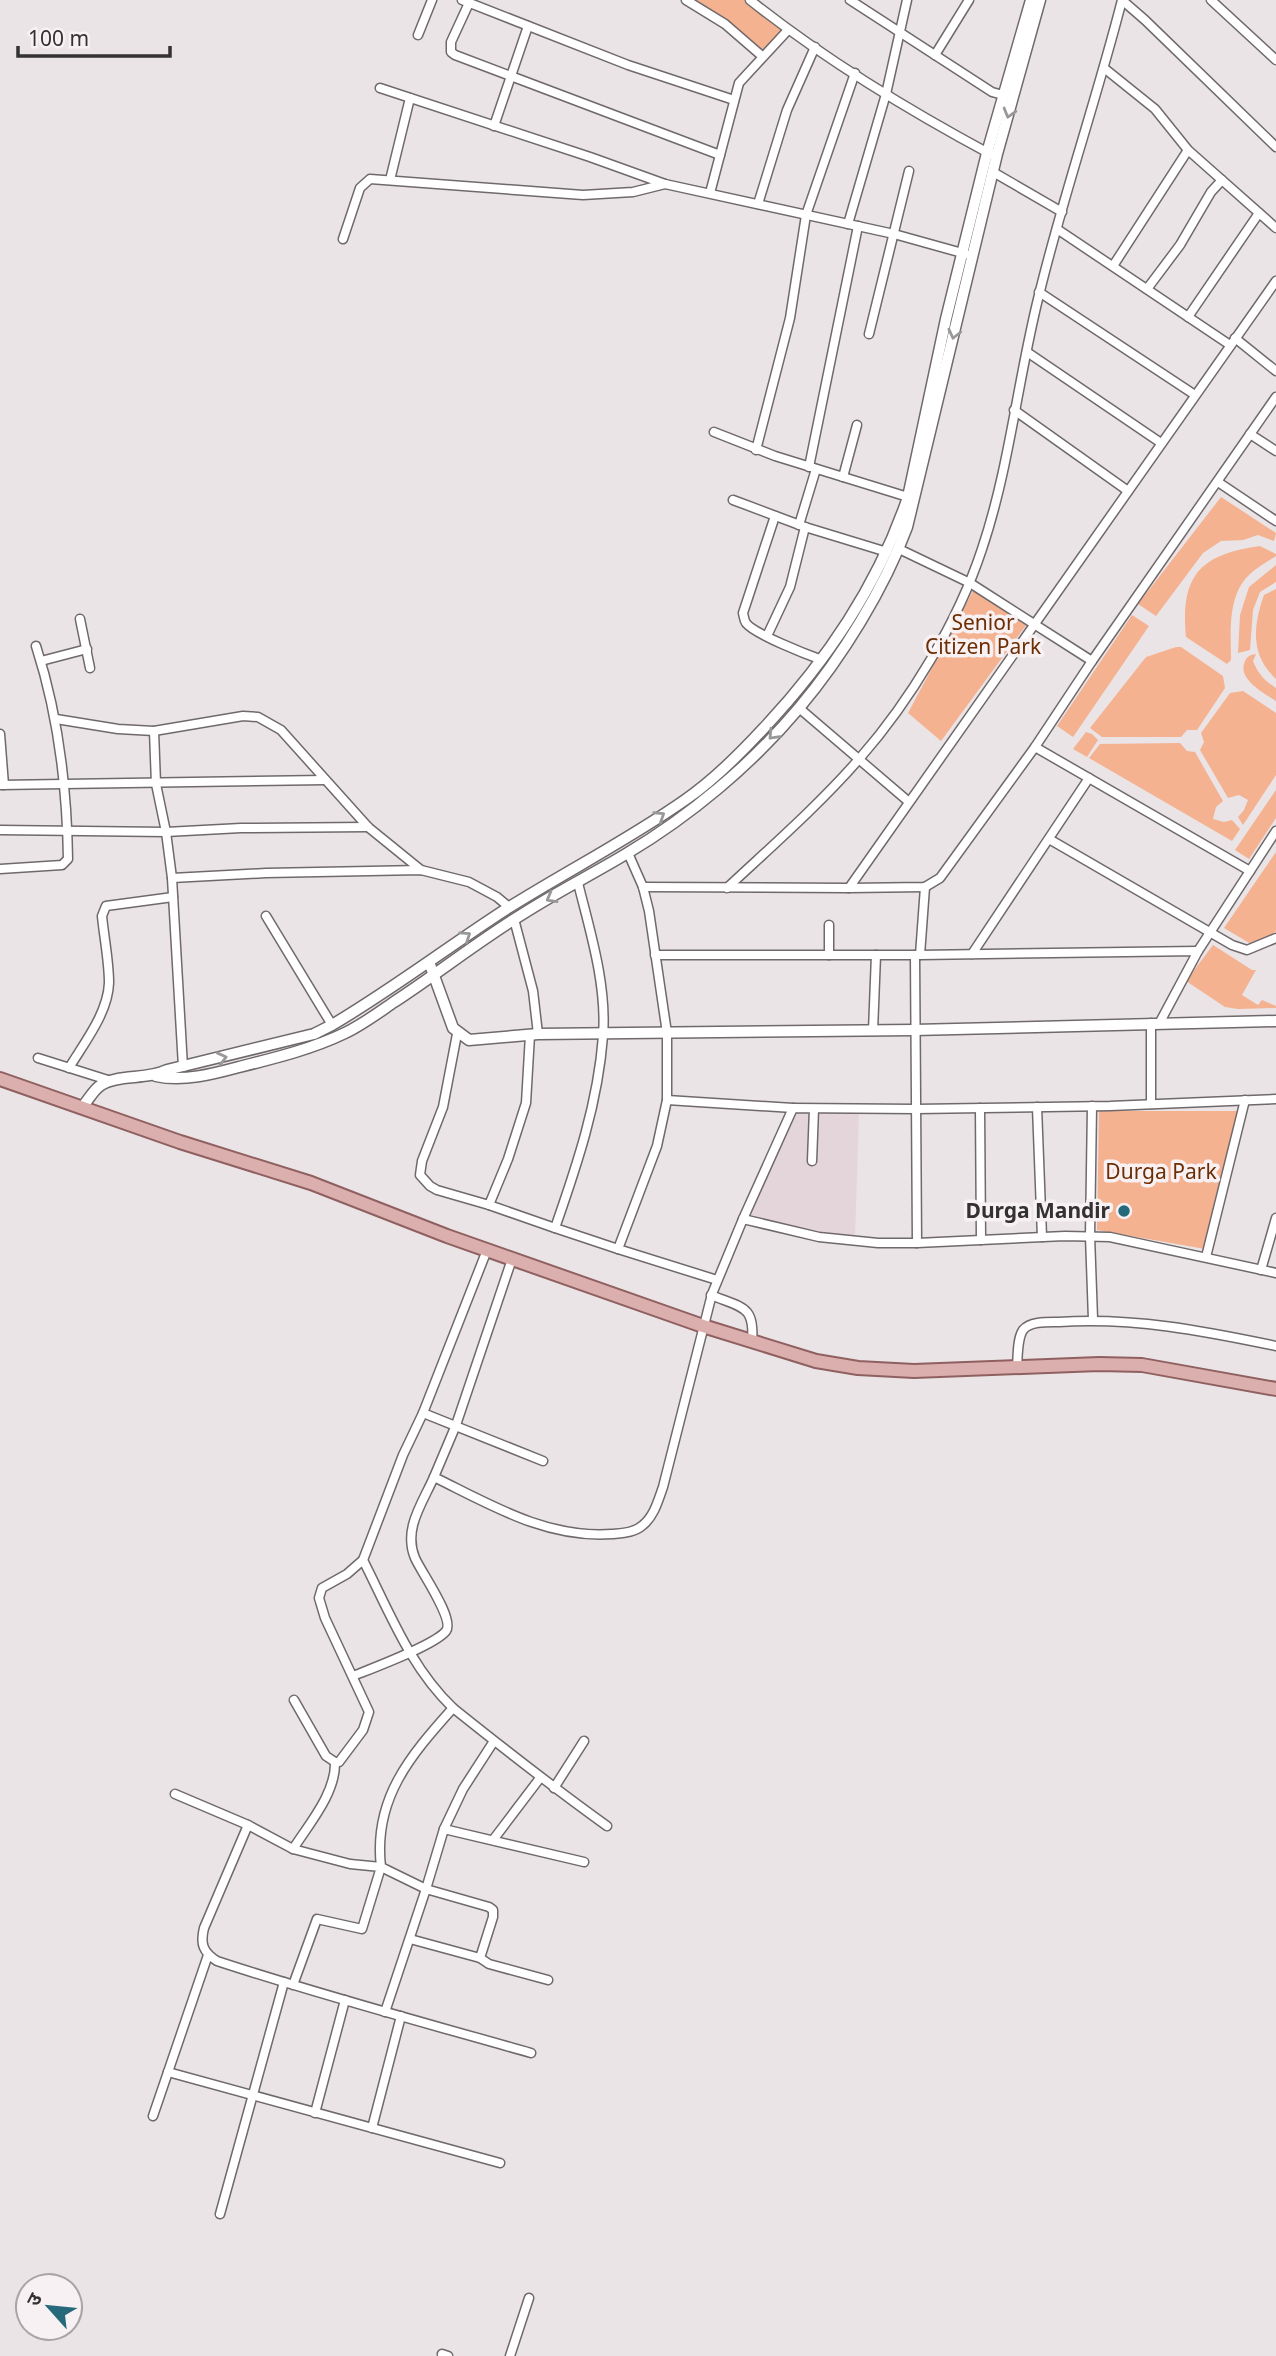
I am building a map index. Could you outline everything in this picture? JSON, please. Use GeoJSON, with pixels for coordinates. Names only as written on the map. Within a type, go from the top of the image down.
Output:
{"type":"FeatureCollection","features":[{"type":"Feature","properties":{"kind":"main road"},"geometry":{"type":"LineString","coordinates":[[0,1079],[310,1183],[487,1250],[704,1326],[816,1361],[858,1368],[914,1371],[1142,1365],[1221,1377],[1276,1389]]}},
{"type":"Feature","properties":{"kind":"street"},"geometry":{"type":"LineString","coordinates":[[418,35],[432,0]]}},
{"type":"Feature","properties":{"kind":"street"},"geometry":{"type":"LineString","coordinates":[[686,0],[725,24],[762,56]]}},
{"type":"Feature","properties":{"kind":"street"},"geometry":{"type":"LineString","coordinates":[[750,0],[788,30],[886,94],[991,155]]}},
{"type":"Feature","properties":{"kind":"street"},"geometry":{"type":"LineString","coordinates":[[850,0],[992,92],[1003,95]]}},
{"type":"Feature","properties":{"kind":"street"},"geometry":{"type":"LineString","coordinates":[[767,636],[790,587],[813,468],[853,225],[906,0]]}},
{"type":"Feature","properties":{"kind":"street"},"geometry":{"type":"LineString","coordinates":[[935,55],[969,0]]}},
{"type":"Feature","properties":{"kind":"street"},"geometry":{"type":"LineString","coordinates":[[156,1076],[167,1070],[314,1034],[332,1025],[509,907],[625,839],[686,799],[726,768],[792,699],[852,618],[887,552],[908,497],[991,155],[1003,95],[1031,0]]}},
{"type":"Feature","properties":{"kind":"street"},"geometry":{"type":"LineString","coordinates":[[82,1107],[101,1085],[111,1081],[156,1076],[170,1079],[225,1071],[315,1046],[346,1033],[514,919],[628,853],[672,823],[725,782],[799,708],[858,625],[899,549],[916,496],[967,254],[993,172],[991,155],[1040,0]]}},
{"type":"Feature","properties":{"kind":"street"},"geometry":{"type":"LineString","coordinates":[[727,888],[804,816],[859,759],[889,722],[917,679],[970,583],[993,515],[1039,292],[1122,0],[1276,147]]}},
{"type":"Feature","properties":{"kind":"street"},"geometry":{"type":"LineString","coordinates":[[1211,0],[1276,60]]}},
{"type":"Feature","properties":{"kind":"street"},"geometry":{"type":"LineString","coordinates":[[719,155],[451,52],[451,41],[466,1],[628,65],[734,100]]}},
{"type":"Feature","properties":{"kind":"street"},"geometry":{"type":"LineString","coordinates":[[494,126],[528,26]]}},
{"type":"Feature","properties":{"kind":"street"},"geometry":{"type":"LineString","coordinates":[[710,193],[739,83],[788,30]]}},
{"type":"Feature","properties":{"kind":"street"},"geometry":{"type":"LineString","coordinates":[[758,204],[787,110],[815,47]]}},
{"type":"Feature","properties":{"kind":"street"},"geometry":{"type":"LineString","coordinates":[[1104,68],[1155,109],[1188,150],[1276,228]]}},
{"type":"Feature","properties":{"kind":"street"},"geometry":{"type":"LineString","coordinates":[[756,450],[790,318],[806,215],[855,73]]}},
{"type":"Feature","properties":{"kind":"street"},"geometry":{"type":"LineString","coordinates":[[380,88],[665,184],[894,234],[967,254]]}},
{"type":"Feature","properties":{"kind":"street"},"geometry":{"type":"LineString","coordinates":[[390,180],[410,98]]}},
{"type":"Feature","properties":{"kind":"street"},"geometry":{"type":"LineString","coordinates":[[1113,266],[1188,150]]}},
{"type":"Feature","properties":{"kind":"street"},"geometry":{"type":"LineString","coordinates":[[869,334],[909,171]]}},
{"type":"Feature","properties":{"kind":"street"},"geometry":{"type":"LineString","coordinates":[[993,172],[1062,212]]}},
{"type":"Feature","properties":{"kind":"street"},"geometry":{"type":"LineString","coordinates":[[343,239],[360,188],[370,180],[583,195],[633,192],[665,184]]}},
{"type":"Feature","properties":{"kind":"street"},"geometry":{"type":"LineString","coordinates":[[1147,289],[1180,245],[1222,180]]}},
{"type":"Feature","properties":{"kind":"street"},"geometry":{"type":"LineString","coordinates":[[1188,317],[1259,213]]}},
{"type":"Feature","properties":{"kind":"street"},"geometry":{"type":"LineString","coordinates":[[1057,229],[1188,317],[1233,342],[1276,371]]}},
{"type":"Feature","properties":{"kind":"street"},"geometry":{"type":"LineString","coordinates":[[849,888],[1276,281]]}},
{"type":"Feature","properties":{"kind":"street"},"geometry":{"type":"LineString","coordinates":[[1039,292],[1195,395]]}},
{"type":"Feature","properties":{"kind":"street"},"geometry":{"type":"LineString","coordinates":[[1027,352],[1161,443]]}},
{"type":"Feature","properties":{"kind":"street"},"geometry":{"type":"LineString","coordinates":[[643,887],[925,887],[940,878],[1035,747],[1276,397]]}},
{"type":"Feature","properties":{"kind":"street"},"geometry":{"type":"LineString","coordinates":[[1014,411],[1128,491]]}},
{"type":"Feature","properties":{"kind":"street"},"geometry":{"type":"LineString","coordinates":[[843,477],[857,425]]}},
{"type":"Feature","properties":{"kind":"street"},"geometry":{"type":"LineString","coordinates":[[714,432],[756,450],[908,497]]}},
{"type":"Feature","properties":{"kind":"street"},"geometry":{"type":"LineString","coordinates":[[1250,434],[1276,451]]}},
{"type":"Feature","properties":{"kind":"street"},"geometry":{"type":"LineString","coordinates":[[1218,482],[1276,522]]}},
{"type":"Feature","properties":{"kind":"street"},"geometry":{"type":"LineString","coordinates":[[733,500],[802,526],[887,552]]}},
{"type":"Feature","properties":{"kind":"street"},"geometry":{"type":"LineString","coordinates":[[775,516],[743,613],[744,621],[767,636],[822,660]]}},
{"type":"Feature","properties":{"kind":"street"},"geometry":{"type":"LineString","coordinates":[[899,549],[970,583],[1092,662]]}},
{"type":"Feature","properties":{"kind":"street"},"geometry":{"type":"LineString","coordinates":[[80,619],[90,668]]}},
{"type":"Feature","properties":{"kind":"street"},"geometry":{"type":"LineString","coordinates":[[0,869],[66,863],[67,830],[55,719],[36,646]]}},
{"type":"Feature","properties":{"kind":"street"},"geometry":{"type":"LineString","coordinates":[[41,662],[87,649]]}},
{"type":"Feature","properties":{"kind":"street"},"geometry":{"type":"LineString","coordinates":[[799,708],[909,802]]}},
{"type":"Feature","properties":{"kind":"street"},"geometry":{"type":"LineString","coordinates":[[55,719],[118,729],[153,731],[243,716],[258,717],[281,730],[368,827],[421,870]]}},
{"type":"Feature","properties":{"kind":"street"},"geometry":{"type":"LineString","coordinates":[[153,731],[156,784],[172,878],[183,1067]]}},
{"type":"Feature","properties":{"kind":"street"},"geometry":{"type":"LineString","coordinates":[[0,734],[2,785],[325,780]]}},
{"type":"Feature","properties":{"kind":"street"},"geometry":{"type":"LineString","coordinates":[[1035,747],[1250,871]]}},
{"type":"Feature","properties":{"kind":"street"},"geometry":{"type":"LineString","coordinates":[[972,954],[1089,778]]}},
{"type":"Feature","properties":{"kind":"street"},"geometry":{"type":"LineString","coordinates":[[0,830],[166,832],[241,828],[368,827]]}},
{"type":"Feature","properties":{"kind":"street"},"geometry":{"type":"LineString","coordinates":[[1151,1104],[1156,1023],[1209,932],[1276,831]]}},
{"type":"Feature","properties":{"kind":"street"},"geometry":{"type":"LineString","coordinates":[[1049,839],[1232,945],[1247,950],[1276,938]]}},
{"type":"Feature","properties":{"kind":"street"},"geometry":{"type":"LineString","coordinates":[[618,1249],[657,1146],[667,1100],[667,1033],[655,955],[643,887],[628,853]]}},
{"type":"Feature","properties":{"kind":"street"},"geometry":{"type":"LineString","coordinates":[[172,878],[421,870],[468,882],[497,897],[509,907]]}},
{"type":"Feature","properties":{"kind":"street"},"geometry":{"type":"LineString","coordinates":[[555,1228],[589,1127],[604,1034],[602,996],[578,883]]}},
{"type":"Feature","properties":{"kind":"street"},"geometry":{"type":"LineString","coordinates":[[916,1244],[914,1030],[925,887]]}},
{"type":"Feature","properties":{"kind":"street"},"geometry":{"type":"LineString","coordinates":[[69,1068],[96,1023],[106,997],[108,983],[102,916],[106,906],[173,897]]}},
{"type":"Feature","properties":{"kind":"street"},"geometry":{"type":"LineString","coordinates":[[266,916],[332,1025]]}},
{"type":"Feature","properties":{"kind":"street"},"geometry":{"type":"LineString","coordinates":[[489,1205],[508,1159],[526,1103],[534,1035],[533,991],[514,919]]}},
{"type":"Feature","properties":{"kind":"street"},"geometry":{"type":"LineString","coordinates":[[829,925],[829,955]]}},
{"type":"Feature","properties":{"kind":"street"},"geometry":{"type":"LineString","coordinates":[[655,955],[1198,951]]}},
{"type":"Feature","properties":{"kind":"street"},"geometry":{"type":"LineString","coordinates":[[873,1031],[876,955]]}},
{"type":"Feature","properties":{"kind":"street"},"geometry":{"type":"LineString","coordinates":[[429,962],[450,1023],[457,1034],[476,1041],[534,1035],[873,1031],[1276,1021]]}},
{"type":"Feature","properties":{"kind":"street"},"geometry":{"type":"LineString","coordinates":[[457,1034],[443,1107],[422,1161],[420,1175],[430,1186],[717,1280]]}},
{"type":"Feature","properties":{"kind":"street"},"geometry":{"type":"LineString","coordinates":[[38,1058],[111,1081]]}},
{"type":"Feature","properties":{"kind":"street"},"geometry":{"type":"LineString","coordinates":[[667,1100],[814,1109],[916,1109],[1276,1099]]}},
{"type":"Feature","properties":{"kind":"street"},"geometry":{"type":"LineString","coordinates":[[1206,1257],[1245,1100]]}},
{"type":"Feature","properties":{"kind":"street"},"geometry":{"type":"LineString","coordinates":[[1092,1106],[1090,1236],[1093,1319]]}},
{"type":"Feature","properties":{"kind":"street"},"geometry":{"type":"LineString","coordinates":[[1037,1107],[1042,1237]]}},
{"type":"Feature","properties":{"kind":"street"},"geometry":{"type":"LineString","coordinates":[[434,1477],[520,1519],[554,1530],[599,1535],[636,1530],[651,1516],[663,1488],[711,1296],[793,1108]]}},
{"type":"Feature","properties":{"kind":"street"},"geometry":{"type":"LineString","coordinates":[[980,1108],[981,1240]]}},
{"type":"Feature","properties":{"kind":"street"},"geometry":{"type":"LineString","coordinates":[[812,1161],[814,1109]]}},
{"type":"Feature","properties":{"kind":"street"},"geometry":{"type":"LineString","coordinates":[[1261,1270],[1276,1218]]}},
{"type":"Feature","properties":{"kind":"street"},"geometry":{"type":"LineString","coordinates":[[743,1219],[848,1241],[916,1244],[1090,1236],[1127,1240],[1276,1273]]}},
{"type":"Feature","properties":{"kind":"street"},"geometry":{"type":"LineString","coordinates":[[335,1762],[342,1759],[369,1718],[368,1706],[325,1618],[319,1598],[322,1588],[363,1560],[487,1250]]}},
{"type":"Feature","properties":{"kind":"street"},"geometry":{"type":"LineString","coordinates":[[353,1676],[443,1634],[449,1623],[416,1561],[411,1544],[412,1523],[456,1425],[512,1259]]}},
{"type":"Feature","properties":{"kind":"street"},"geometry":{"type":"LineString","coordinates":[[711,1296],[746,1310],[753,1321],[752,1342]]}},
{"type":"Feature","properties":{"kind":"street"},"geometry":{"type":"LineString","coordinates":[[1017,1367],[1020,1338],[1028,1326],[1046,1322],[1093,1319],[1171,1326],[1276,1346]]}},
{"type":"Feature","properties":{"kind":"street"},"geometry":{"type":"LineString","coordinates":[[423,1413],[543,1461]]}},
{"type":"Feature","properties":{"kind":"street"},"geometry":{"type":"LineString","coordinates":[[363,1560],[409,1652],[442,1697],[540,1778],[607,1826]]}},
{"type":"Feature","properties":{"kind":"street"},"geometry":{"type":"LineString","coordinates":[[294,1700],[326,1756],[335,1762]]}},
{"type":"Feature","properties":{"kind":"street"},"geometry":{"type":"LineString","coordinates":[[293,1985],[317,1919],[362,1930],[381,1867],[379,1846],[385,1812],[396,1781],[417,1748],[453,1708]]}},
{"type":"Feature","properties":{"kind":"street"},"geometry":{"type":"LineString","coordinates":[[385,2012],[444,1829],[463,1789],[494,1741]]}},
{"type":"Feature","properties":{"kind":"street"},"geometry":{"type":"LineString","coordinates":[[554,1788],[584,1741]]}},
{"type":"Feature","properties":{"kind":"street"},"geometry":{"type":"LineString","coordinates":[[293,1849],[328,1792],[335,1772],[335,1762]]}},
{"type":"Feature","properties":{"kind":"street"},"geometry":{"type":"LineString","coordinates":[[493,1840],[540,1778]]}},
{"type":"Feature","properties":{"kind":"street"},"geometry":{"type":"LineString","coordinates":[[175,1794],[248,1825],[293,1849],[350,1864],[381,1867],[426,1889],[489,1906],[493,1910],[491,1925],[481,1958]]}},
{"type":"Feature","properties":{"kind":"street"},"geometry":{"type":"LineString","coordinates":[[248,1825],[204,1928],[201,1940],[208,1955],[217,1961],[293,1985],[531,2053]]}},
{"type":"Feature","properties":{"kind":"street"},"geometry":{"type":"LineString","coordinates":[[444,1829],[584,1862]]}},
{"type":"Feature","properties":{"kind":"street"},"geometry":{"type":"LineString","coordinates":[[410,1939],[548,1980]]}},
{"type":"Feature","properties":{"kind":"street"},"geometry":{"type":"LineString","coordinates":[[153,2116],[208,1955]]}},
{"type":"Feature","properties":{"kind":"street"},"geometry":{"type":"LineString","coordinates":[[220,2214],[284,1982]]}},
{"type":"Feature","properties":{"kind":"street"},"geometry":{"type":"LineString","coordinates":[[315,2113],[345,2000]]}},
{"type":"Feature","properties":{"kind":"street"},"geometry":{"type":"LineString","coordinates":[[372,2128],[401,2016]]}},
{"type":"Feature","properties":{"kind":"street"},"geometry":{"type":"LineString","coordinates":[[168,2072],[500,2163]]}},
{"type":"Feature","properties":{"kind":"street"},"geometry":{"type":"LineString","coordinates":[[510,2356],[529,2298]]}},
{"type":"Feature","properties":{"kind":"shaded area"},"geometry":{"type":"Polygon","coordinates":[[[797,1112],[859,1113],[855,1238],[749,1214],[797,1112]]]}},
{"type":"Feature","properties":{"kind":"green space"},"geometry":{"type":"Polygon","coordinates":[[[686,0],[750,0],[788,30],[762,56],[725,24],[686,0]]]}},
{"type":"Feature","properties":{"kind":"green space"},"geometry":{"type":"Polygon","coordinates":[[[1221,497],[1276,533],[1274,541],[1258,535],[1243,540],[1221,541],[1203,553],[1156,616],[1138,604],[1221,497]]]}},
{"type":"Feature","properties":{"kind":"green space"},"geometry":{"type":"Polygon","coordinates":[[[1260,546],[1276,556],[1249,575],[1237,593],[1232,615],[1231,660],[1227,664],[1186,637],[1187,598],[1198,572],[1209,562],[1222,555],[1260,546]]]}},
{"type":"Feature","properties":{"kind":"green space"},"geometry":{"type":"Polygon","coordinates":[[[1276,565],[1276,582],[1260,592],[1253,610],[1250,650],[1238,653],[1240,615],[1249,587],[1276,565]]]}},
{"type":"Feature","properties":{"kind":"green space"},"geometry":{"type":"Polygon","coordinates":[[[1276,589],[1276,679],[1258,650],[1256,629],[1264,595],[1276,589]]]}},
{"type":"Feature","properties":{"kind":"green space","name":"Senior Citizen Park"},"geometry":{"type":"Polygon","coordinates":[[[973,591],[1027,624],[941,741],[908,713],[973,591]]]}},
{"type":"Feature","properties":{"kind":"green space"},"geometry":{"type":"Polygon","coordinates":[[[1132,615],[1149,626],[1073,737],[1057,726],[1132,615]]]}},
{"type":"Feature","properties":{"kind":"green space"},"geometry":{"type":"Polygon","coordinates":[[[1181,647],[1223,676],[1225,688],[1197,730],[1187,730],[1181,737],[1102,737],[1090,728],[1146,657],[1181,647]]]}},
{"type":"Feature","properties":{"kind":"green space"},"geometry":{"type":"Polygon","coordinates":[[[1256,654],[1253,661],[1262,677],[1276,688],[1276,701],[1254,686],[1245,676],[1243,670],[1246,660],[1256,654]]]}},
{"type":"Feature","properties":{"kind":"green space"},"geometry":{"type":"Polygon","coordinates":[[[1243,691],[1276,713],[1276,775],[1243,825],[1238,817],[1248,800],[1239,795],[1228,798],[1200,750],[1204,742],[1201,733],[1230,693],[1243,691]]]}},
{"type":"Feature","properties":{"kind":"green space"},"geometry":{"type":"Polygon","coordinates":[[[1086,732],[1098,740],[1087,757],[1073,749],[1086,732]]]}},
{"type":"Feature","properties":{"kind":"green space"},"geometry":{"type":"Polygon","coordinates":[[[1180,743],[1187,751],[1195,752],[1223,801],[1216,807],[1213,819],[1224,822],[1232,820],[1240,829],[1232,841],[1089,758],[1100,744],[1180,743]]]}},
{"type":"Feature","properties":{"kind":"green space"},"geometry":{"type":"Polygon","coordinates":[[[1276,790],[1276,818],[1249,859],[1235,850],[1276,790]]]}},
{"type":"Feature","properties":{"kind":"green space"},"geometry":{"type":"Polygon","coordinates":[[[1276,852],[1276,931],[1261,943],[1251,944],[1224,928],[1276,852]]]}},
{"type":"Feature","properties":{"kind":"green space"},"geometry":{"type":"Polygon","coordinates":[[[1213,945],[1256,970],[1242,995],[1258,1005],[1262,1000],[1276,1008],[1225,1007],[1186,981],[1213,945]]]}},
{"type":"Feature","properties":{"kind":"green space","name":"Durga Park"},"geometry":{"type":"Polygon","coordinates":[[[1099,1111],[1241,1111],[1205,1249],[1097,1230],[1099,1111]]]}},
{"type":"Feature","properties":{"kind":"place","name":"Durga Mandir"},"geometry":{"type":"Point","coordinates":[1124,1211]}}]}
